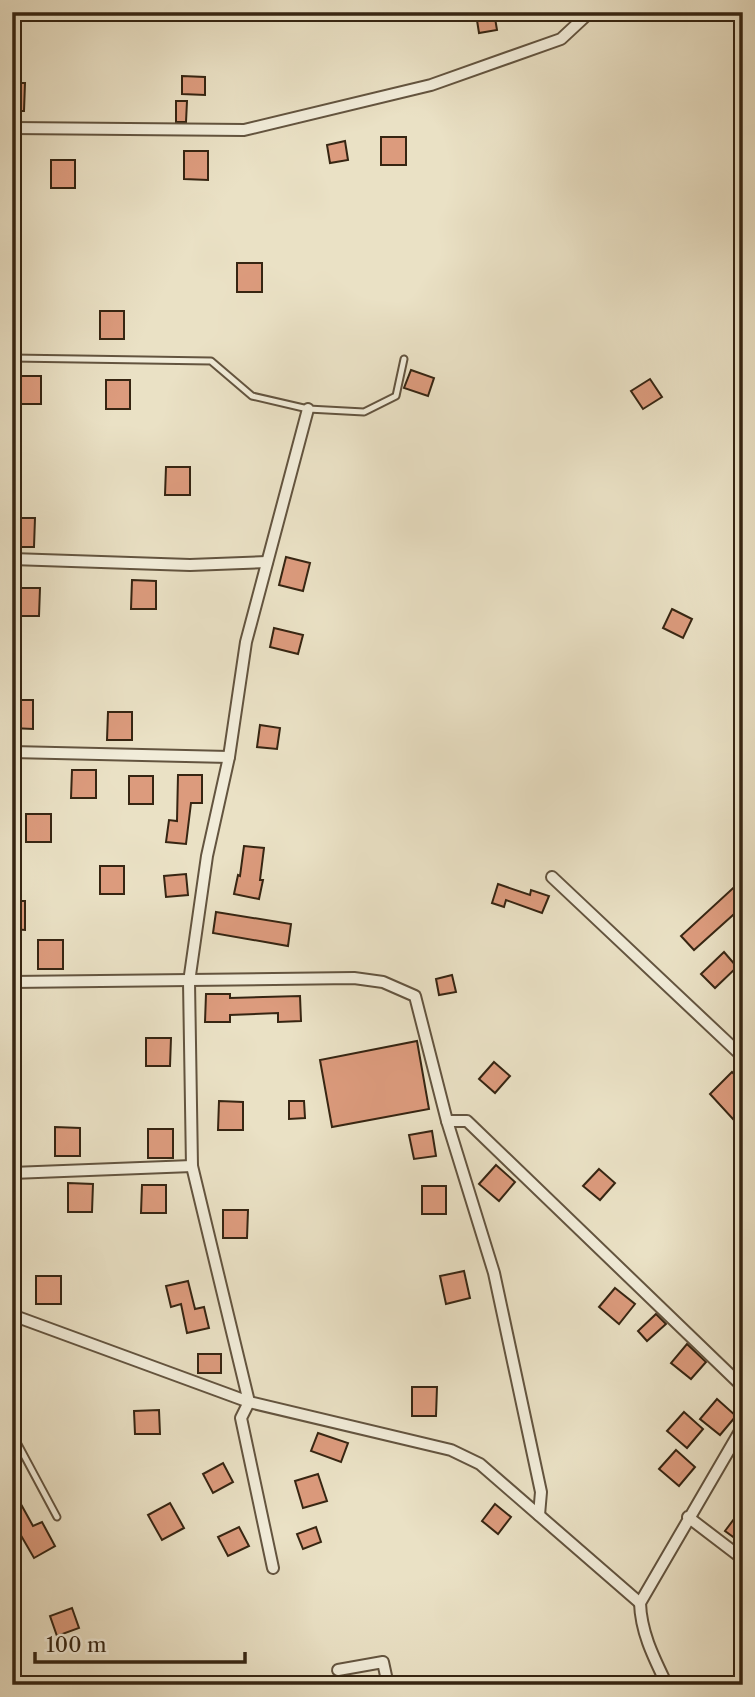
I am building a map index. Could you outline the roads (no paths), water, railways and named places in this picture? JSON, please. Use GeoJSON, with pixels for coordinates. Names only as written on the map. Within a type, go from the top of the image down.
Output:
{"type":"FeatureCollection","features":[{"type":"Feature","properties":{"kind":"street"},"geometry":{"type":"LineString","coordinates":[[12,128],[244,130],[431,85],[561,39],[590,12]]}},
{"type":"Feature","properties":{"kind":"street"},"geometry":{"type":"LineString","coordinates":[[273,1568],[241,1418],[249,1402],[192,1166],[189,982],[207,856],[229,757],[246,642],[308,409]]}},
{"type":"Feature","properties":{"kind":"street"},"geometry":{"type":"LineString","coordinates":[[12,559],[190,565],[267,562]]}},
{"type":"Feature","properties":{"kind":"street"},"geometry":{"type":"LineString","coordinates":[[12,752],[229,757]]}},
{"type":"Feature","properties":{"kind":"street"},"geometry":{"type":"LineString","coordinates":[[552,877],[743,1057]]}},
{"type":"Feature","properties":{"kind":"street"},"geometry":{"type":"LineString","coordinates":[[12,982],[354,978],[383,982],[415,996],[447,1121],[494,1273],[541,1492],[539,1515]]}},
{"type":"Feature","properties":{"kind":"street"},"geometry":{"type":"LineString","coordinates":[[447,1121],[467,1121],[743,1387]]}},
{"type":"Feature","properties":{"kind":"street"},"geometry":{"type":"LineString","coordinates":[[12,1173],[192,1166]]}},
{"type":"Feature","properties":{"kind":"street"},"geometry":{"type":"LineString","coordinates":[[12,1315],[249,1402],[451,1450],[480,1464],[640,1603]]}},
{"type":"Feature","properties":{"kind":"street"},"geometry":{"type":"LineString","coordinates":[[667,1685],[640,1621],[640,1603],[743,1426]]}},
{"type":"Feature","properties":{"kind":"street"},"geometry":{"type":"LineString","coordinates":[[688,1517],[743,1559]]}},
{"type":"Feature","properties":{"kind":"street"},"geometry":{"type":"LineString","coordinates":[[338,1670],[383,1662],[388,1685]]}},
{"type":"Feature","properties":{"kind":"lane"},"geometry":{"type":"LineString","coordinates":[[12,358],[211,361],[252,396],[308,409],[364,412],[396,396],[404,359]]}},
{"type":"Feature","properties":{"kind":"lane"},"geometry":{"type":"LineString","coordinates":[[12,1433],[57,1517]]}}]}
